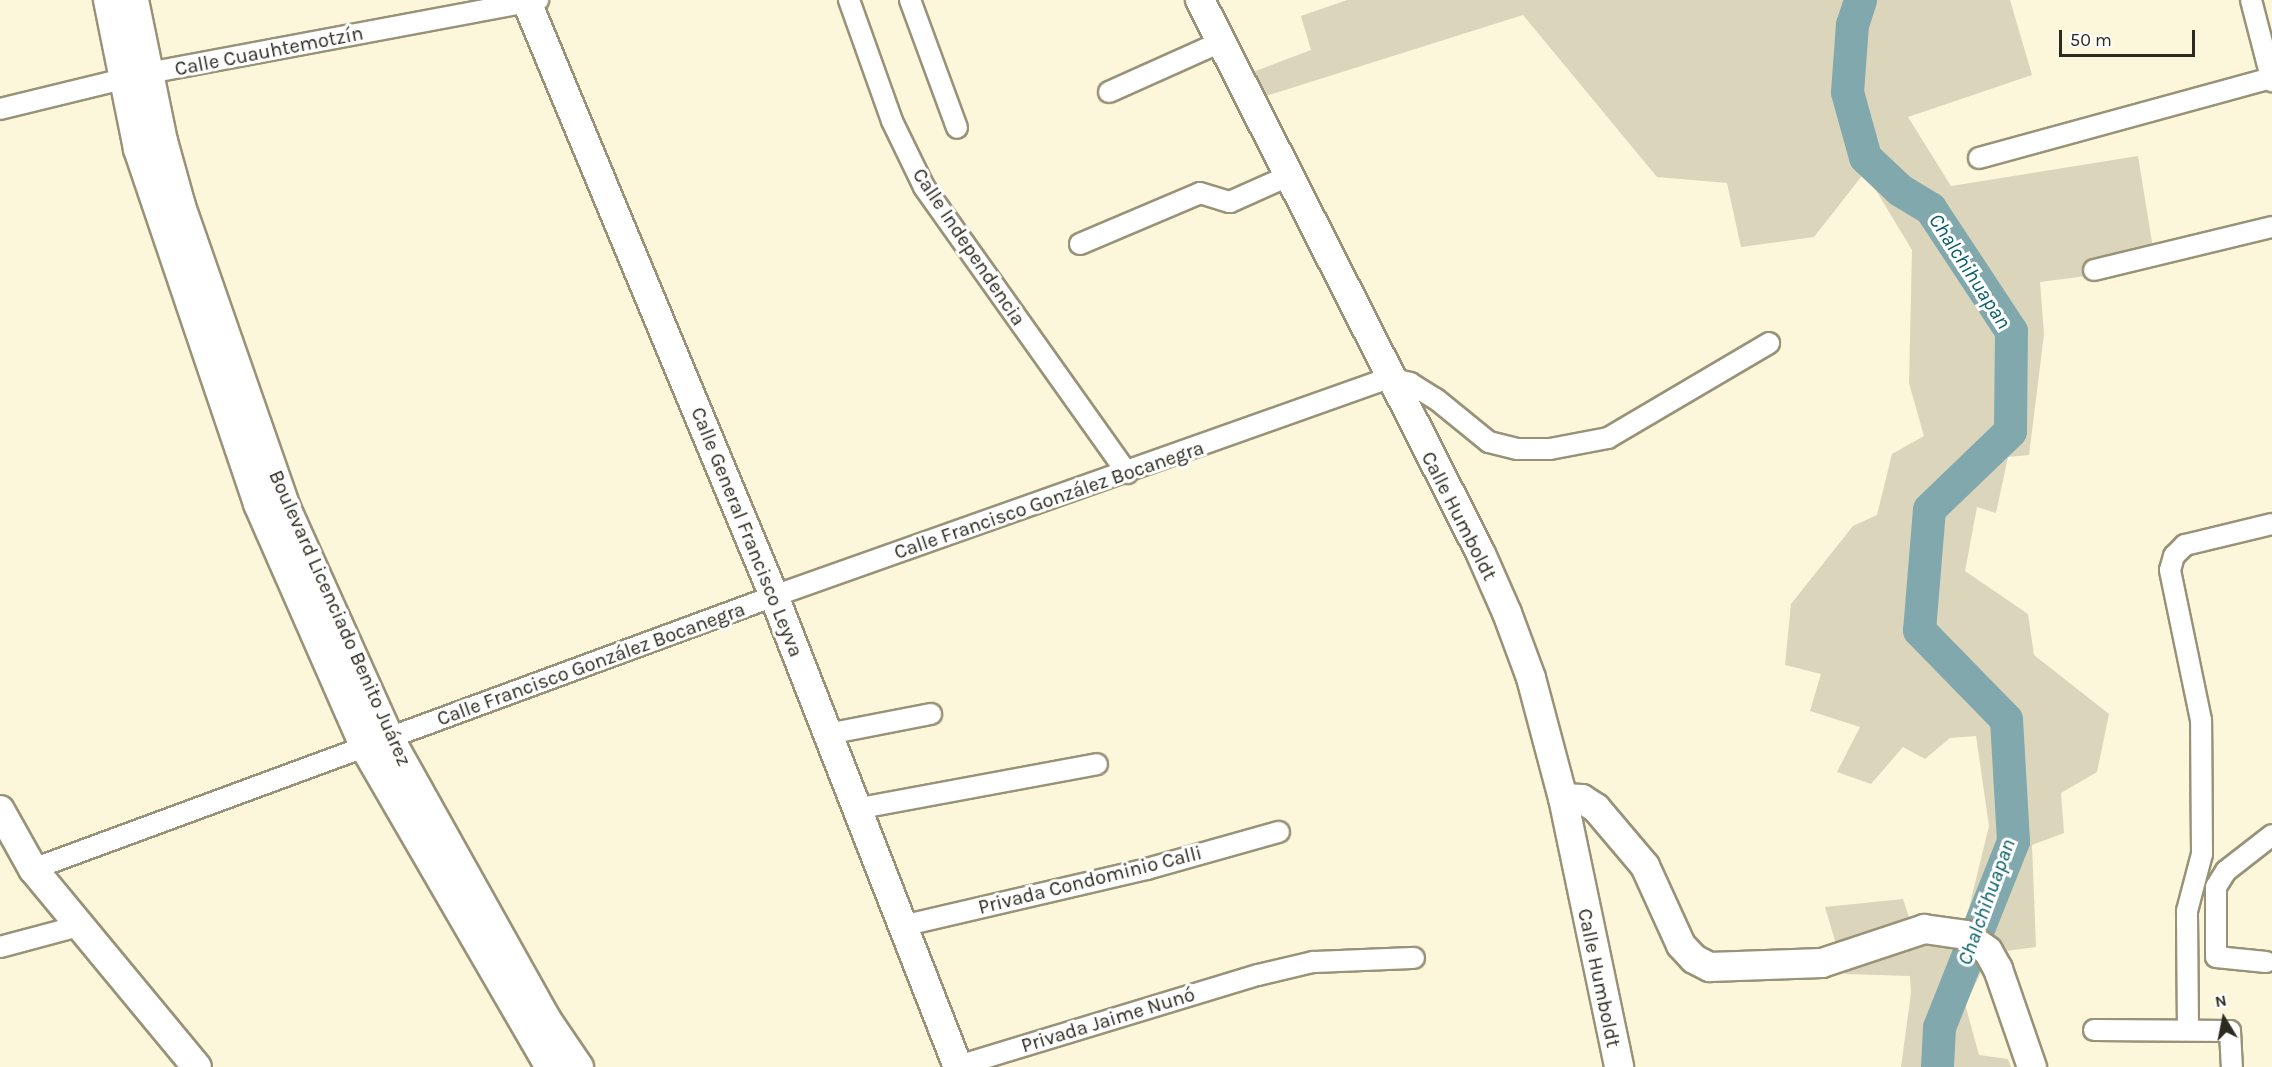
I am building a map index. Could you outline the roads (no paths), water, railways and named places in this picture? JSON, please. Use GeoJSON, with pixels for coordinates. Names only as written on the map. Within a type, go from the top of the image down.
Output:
{"type":"FeatureCollection","features":[{"type":"Feature","properties":{"kind":"street","name":"Boulevard Licenciado Benito Juárez"},"geometry":{"type":"LineString","coordinates":[[108,0],[286,510],[377,744],[550,1067]]}},
{"type":"Feature","properties":{"kind":"street","name":"Boulevard Licenciado Benito Juárez"},"geometry":{"type":"LineString","coordinates":[[134,0],[135,76]]}},
{"type":"Feature","properties":{"kind":"street","name":"Calle Independencia"},"geometry":{"type":"LineString","coordinates":[[849,0],[892,121],[924,187],[1127,473]]}},
{"type":"Feature","properties":{"kind":"street"},"geometry":{"type":"LineString","coordinates":[[910,0],[957,128]]}},
{"type":"Feature","properties":{"kind":"street","name":"Calle Humboldt"},"geometry":{"type":"LineString","coordinates":[[1200,0],[1389,378],[1481,554],[1506,614],[1530,678],[1563,798],[1619,1067]]}},
{"type":"Feature","properties":{"kind":"street"},"geometry":{"type":"LineString","coordinates":[[1978,158],[2272,79],[2251,0]]}},
{"type":"Feature","properties":{"kind":"street","name":"Calle Cuauhtemotzín"},"geometry":{"type":"LineString","coordinates":[[0,109],[135,76],[531,1]]}},
{"type":"Feature","properties":{"kind":"street","name":"Calle General Francisco Leyva"},"geometry":{"type":"LineString","coordinates":[[531,1],[774,596],[958,1067]]}},
{"type":"Feature","properties":{"kind":"street"},"geometry":{"type":"LineString","coordinates":[[1110,92],[1221,42]]}},
{"type":"Feature","properties":{"kind":"street"},"geometry":{"type":"LineString","coordinates":[[1080,244],[1200,193],[1230,202],[1288,176]]}},
{"type":"Feature","properties":{"kind":"street"},"geometry":{"type":"LineString","coordinates":[[2094,270],[2272,227]]}},
{"type":"Feature","properties":{"kind":"street"},"geometry":{"type":"LineString","coordinates":[[1389,378],[1410,383],[1436,399],[1489,442],[1516,449],[1550,449],[1608,438],[1769,343]]}},
{"type":"Feature","properties":{"kind":"street","name":"Calle Francisco González Bocanegra"},"geometry":{"type":"LineString","coordinates":[[33,869],[774,596],[1127,473],[1389,378]]}},
{"type":"Feature","properties":{"kind":"street"},"geometry":{"type":"LineString","coordinates":[[2188,1030],[2187,911],[2202,854],[2201,720],[2170,570],[2174,556],[2186,545],[2272,524]]}},
{"type":"Feature","properties":{"kind":"street"},"geometry":{"type":"LineString","coordinates":[[828,734],[931,714]]}},
{"type":"Feature","properties":{"kind":"street","name":"Boulevard Licenciado Benito Juárez"},"geometry":{"type":"LineString","coordinates":[[377,744],[579,1067]]}},
{"type":"Feature","properties":{"kind":"street"},"geometry":{"type":"LineString","coordinates":[[855,808],[1097,764]]}},
{"type":"Feature","properties":{"kind":"street"},"geometry":{"type":"LineString","coordinates":[[1563,798],[1582,799],[1596,808],[1645,866],[1681,945],[1694,959],[1710,967],[1822,963],[1924,929],[1949,930],[1966,935],[1988,951],[1998,969],[2032,1067]]}},
{"type":"Feature","properties":{"kind":"street"},"geometry":{"type":"LineString","coordinates":[[0,810],[33,869],[197,1067]]}},
{"type":"Feature","properties":{"kind":"street","name":"Privada Condominio Calli"},"geometry":{"type":"LineString","coordinates":[[902,927],[1147,868],[1279,831]]}},
{"type":"Feature","properties":{"kind":"street"},"geometry":{"type":"LineString","coordinates":[[2266,962],[2216,957],[2216,887],[2226,871],[2272,835]]}},
{"type":"Feature","properties":{"kind":"street"},"geometry":{"type":"LineString","coordinates":[[0,947],[79,926]]}},
{"type":"Feature","properties":{"kind":"street","name":"Privada Jaime Nunó"},"geometry":{"type":"LineString","coordinates":[[958,1067],[1258,975],[1313,962],[1414,958]]}},
{"type":"Feature","properties":{"kind":"street"},"geometry":{"type":"LineString","coordinates":[[2094,1030],[2230,1031],[2232,1067]]}},
{"type":"Feature","properties":{"kind":"waterway","name":"Chalchihuapan"},"geometry":{"type":"LineString","coordinates":[[1860,0],[1852,24],[1847,92],[1865,157],[1900,190],[1930,208],[2011,331],[2010,431],[1929,509],[1919,630],[2006,719],[2013,841],[1939,1027],[1937,1067]]}}]}
